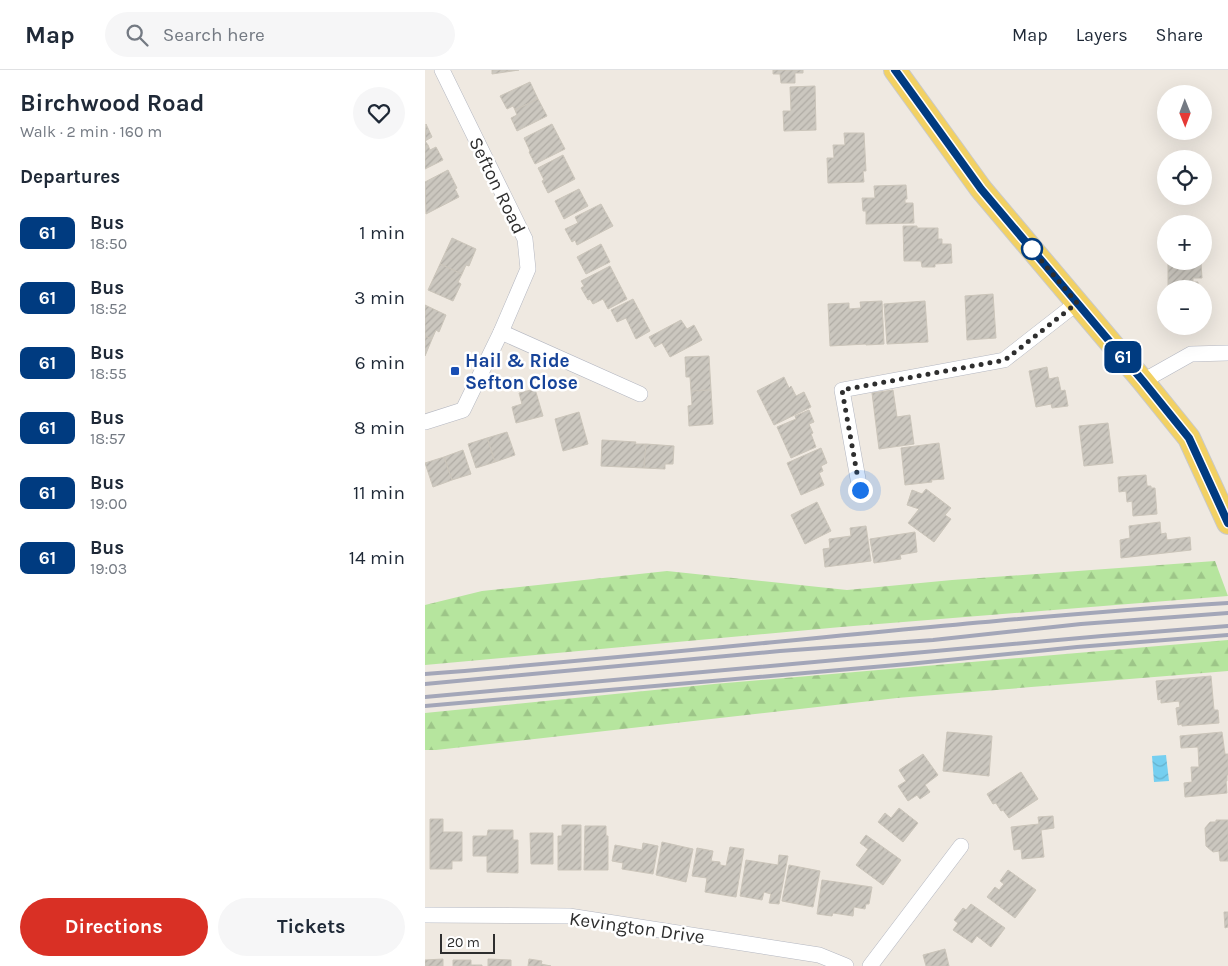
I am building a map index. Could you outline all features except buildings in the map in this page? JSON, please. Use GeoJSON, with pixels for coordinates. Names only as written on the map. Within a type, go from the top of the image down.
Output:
{"type":"FeatureCollection","features":[{"type":"Feature","properties":{"kind":"main road"},"geometry":{"type":"LineString","coordinates":[[895,70],[981,189],[1189,438],[1228,523]]}},
{"type":"Feature","properties":{"kind":"street","name":"Sefton Road"},"geometry":{"type":"LineString","coordinates":[[425,422],[463,410],[501,332],[528,269],[525,239],[442,70]]}},
{"type":"Feature","properties":{"kind":"street"},"geometry":{"type":"LineString","coordinates":[[860,490],[842,390],[1005,360],[1077,303]]}},
{"type":"Feature","properties":{"kind":"street"},"geometry":{"type":"LineString","coordinates":[[501,332],[640,394]]}},
{"type":"Feature","properties":{"kind":"street"},"geometry":{"type":"LineString","coordinates":[[1143,381],[1191,354],[1228,353]]}},
{"type":"Feature","properties":{"kind":"street"},"geometry":{"type":"LineString","coordinates":[[870,966],[961,846]]}},
{"type":"Feature","properties":{"kind":"street","name":"Kevington Drive"},"geometry":{"type":"LineString","coordinates":[[425,915],[569,916],[819,955],[846,966]]}},
{"type":"Feature","properties":{"kind":"green space"},"geometry":{"type":"Polygon","coordinates":[[[1215,561],[1228,596],[841,627],[425,665],[425,605],[482,591],[667,571],[847,590],[952,580],[1215,561]]]}},
{"type":"Feature","properties":{"kind":"green space"},"geometry":{"type":"Polygon","coordinates":[[[1228,640],[1228,671],[897,698],[425,750],[425,713],[714,684],[1228,640]]]}},
{"type":"Feature","properties":{"kind":"water"},"geometry":{"type":"Polygon","coordinates":[[[1166,755],[1169,781],[1154,782],[1152,756],[1166,755]]]}},
{"type":"Feature","properties":{"kind":"railway"},"geometry":{"type":"LineString","coordinates":[[425,674],[1027,618],[1228,603]]}},
{"type":"Feature","properties":{"kind":"railway"},"geometry":{"type":"LineString","coordinates":[[425,684],[780,651],[933,640],[1081,624],[1228,613]]}},
{"type":"Feature","properties":{"kind":"railway"},"geometry":{"type":"LineString","coordinates":[[425,697],[1228,626]]}},
{"type":"Feature","properties":{"kind":"railway"},"geometry":{"type":"LineString","coordinates":[[425,706],[1228,635]]}},
{"type":"Feature","properties":{"kind":"bus line","name":"61"},"geometry":{"type":"LineString","coordinates":[[895,70],[981,189],[1189,438],[1228,523]]}},
{"type":"Feature","properties":{"kind":"place","name":"Hail & Ride Sefton Close"},"geometry":{"type":"Point","coordinates":[455,371]}},
{"type":"Feature","properties":{"kind":"route"},"geometry":{"type":"LineString","coordinates":[[860,490],[842,390],[1005,360],[1077,303],[1029,246],[1032,249]]}}]}
